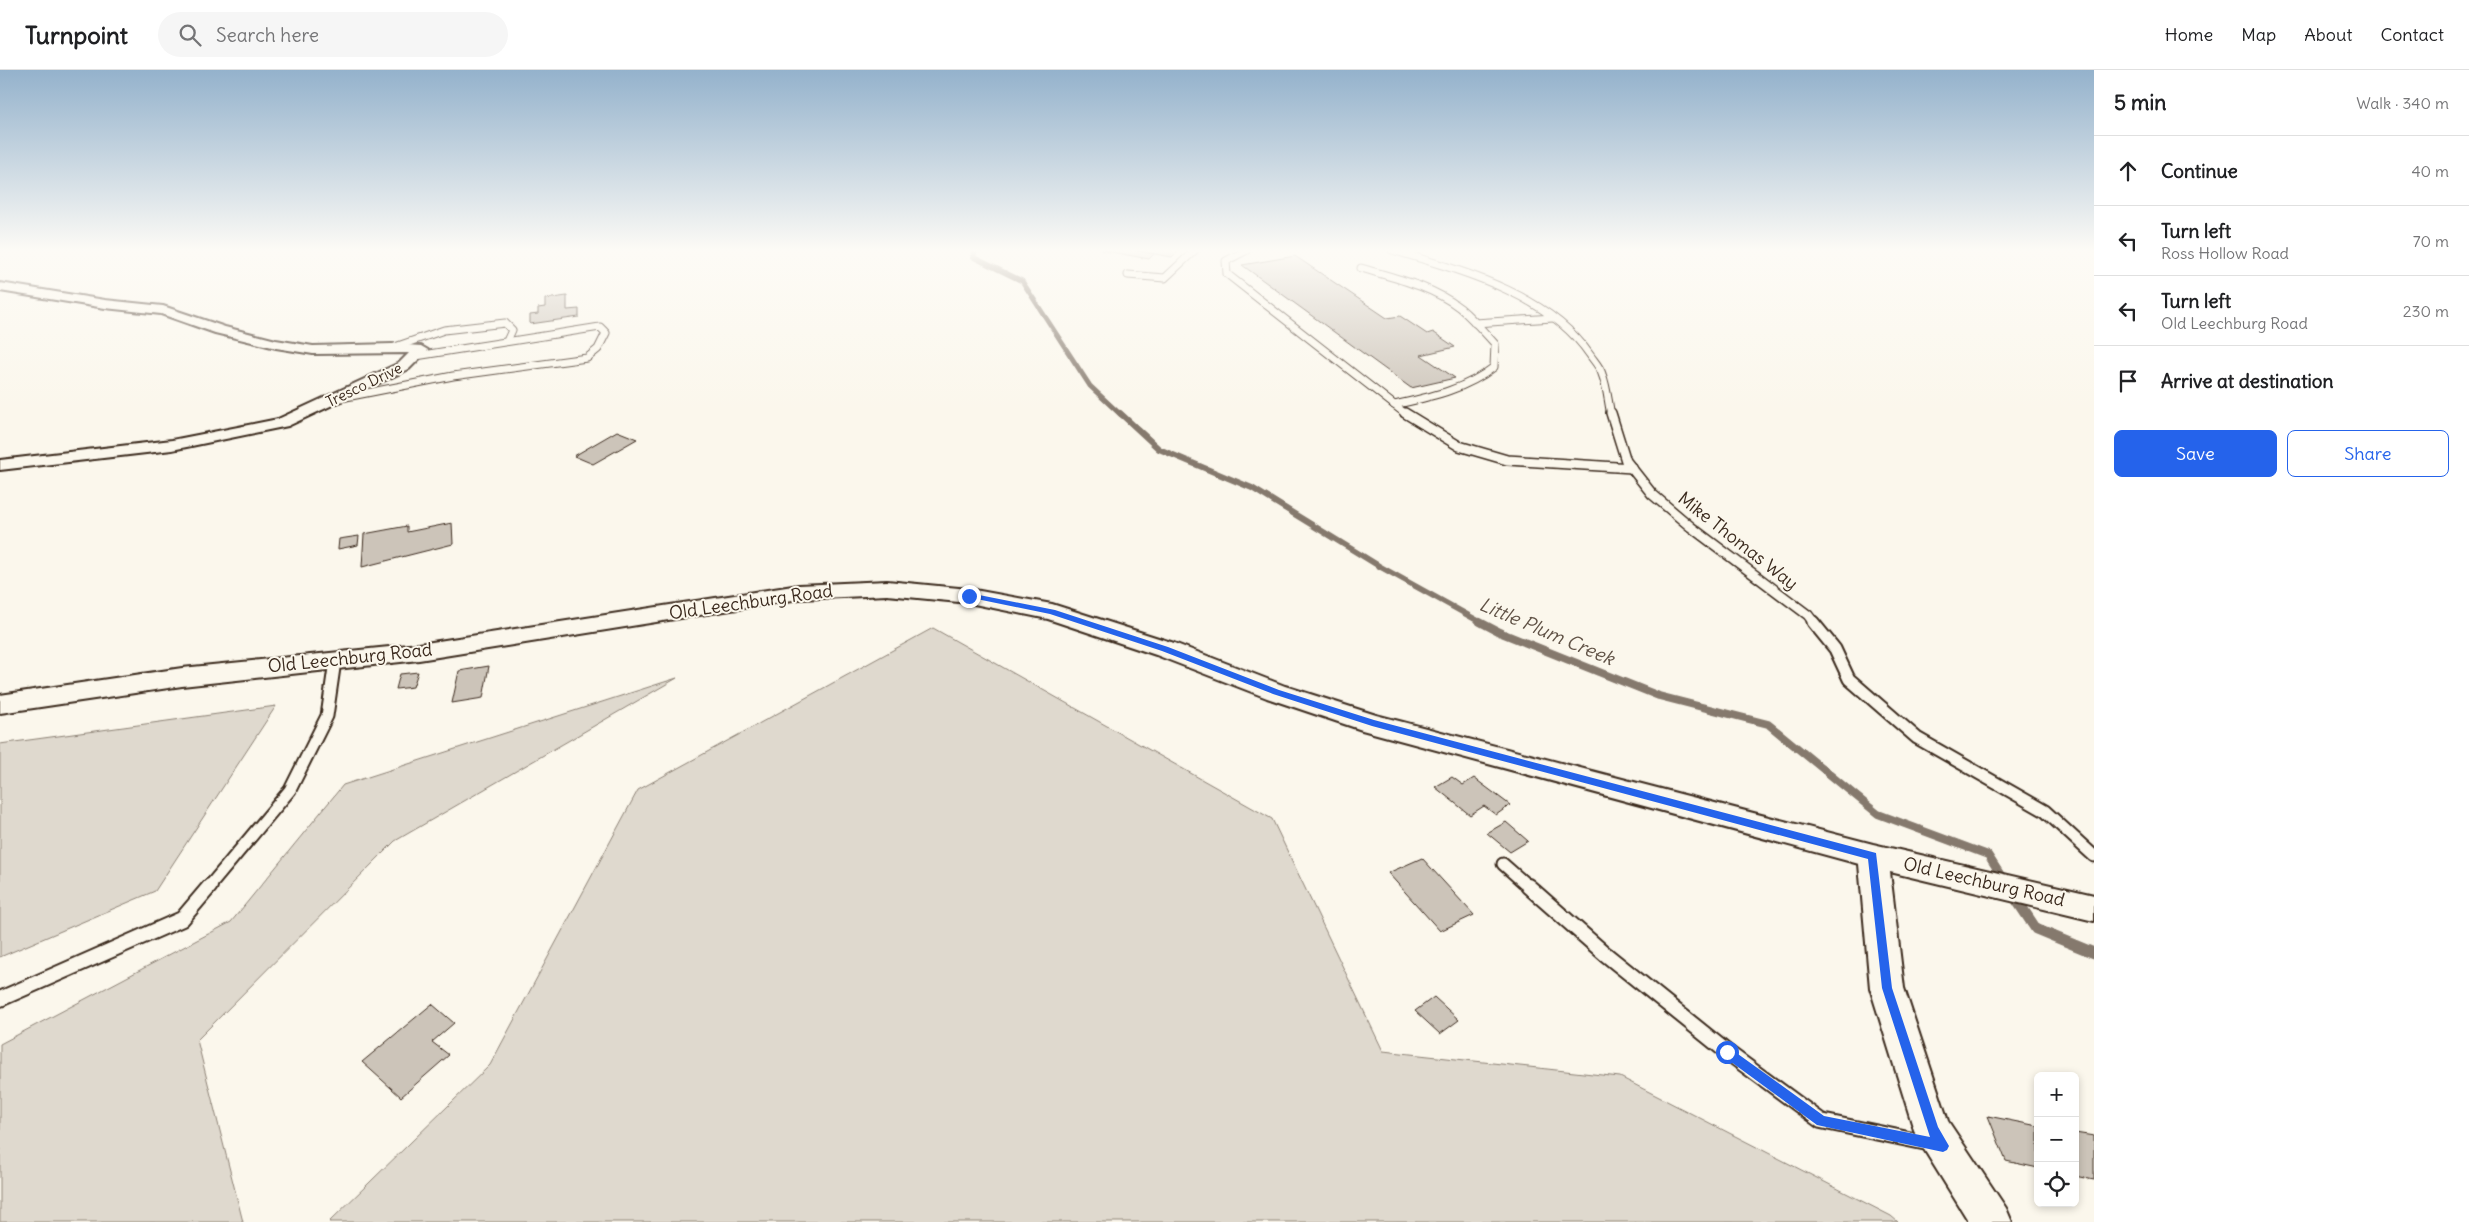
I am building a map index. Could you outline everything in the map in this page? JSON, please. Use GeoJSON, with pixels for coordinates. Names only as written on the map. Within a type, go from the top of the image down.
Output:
{"type":"FeatureCollection","features":[{"type":"Feature","properties":{"kind":"street","name":"Tresco Drive"},"geometry":{"type":"LineString","coordinates":[[0,465],[172,445],[282,423],[404,366],[421,350],[392,348],[313,350],[276,344],[220,330],[163,310],[104,304]]}},
{"type":"Feature","properties":{"kind":"street","name":"Old Leechburg Road"},"geometry":{"type":"LineString","coordinates":[[0,704],[182,677],[419,652],[798,592],[887,588],[969,596],[1052,612],[1165,649],[1276,692],[1372,723],[1873,856],[2094,908]]}},
{"type":"Feature","properties":{"kind":"street"},"geometry":{"type":"LineString","coordinates":[[1873,856],[1887,988],[1932,1130],[1992,1222]]}},
{"type":"Feature","properties":{"kind":"lane"},"geometry":{"type":"LineString","coordinates":[[1265,304],[1394,405],[1459,446],[1507,460],[1632,468]]}},
{"type":"Feature","properties":{"kind":"lane"},"geometry":{"type":"LineString","coordinates":[[1394,405],[1452,390],[1484,377],[1494,367],[1495,344],[1453,304]]}},
{"type":"Feature","properties":{"kind":"lane","name":"Mike Thomas Way"},"geometry":{"type":"LineString","coordinates":[[1531,304],[1554,318],[1581,342],[1602,373],[1614,428],[1626,461],[1652,494],[1691,527],[1808,615],[1835,649],[1849,679],[1917,738],[1979,776],[2045,811],[2094,856]]}},
{"type":"Feature","properties":{"kind":"lane"},"geometry":{"type":"LineString","coordinates":[[1475,323],[1554,318]]}},
{"type":"Feature","properties":{"kind":"lane"},"geometry":{"type":"LineString","coordinates":[[392,348],[444,330],[504,323],[512,330],[507,341]]}},
{"type":"Feature","properties":{"kind":"lane"},"geometry":{"type":"LineString","coordinates":[[336,399],[453,376],[587,358],[598,349],[606,333],[600,327],[416,356]]}},
{"type":"Feature","properties":{"kind":"lane"},"geometry":{"type":"LineString","coordinates":[[0,999],[182,919],[290,790],[327,716],[335,661]]}},
{"type":"Feature","properties":{"kind":"lane"},"geometry":{"type":"LineString","coordinates":[[1503,864],[1604,953],[1727,1052],[1821,1121],[1943,1146]]}},
{"type":"Feature","properties":{"kind":"shaded area"},"geometry":{"type":"Polygon","coordinates":[[[933,628],[1272,819],[1383,1051],[1620,1077],[1891,1216],[1898,1222],[329,1222],[490,1065],[638,790],[933,628]]]}},
{"type":"Feature","properties":{"kind":"shaded area"},"geometry":{"type":"Polygon","coordinates":[[[677,678],[395,841],[197,1040],[243,1222],[0,1222],[0,1044],[231,922],[343,785],[677,678]]]}},
{"type":"Feature","properties":{"kind":"shaded area"},"geometry":{"type":"Polygon","coordinates":[[[276,706],[155,891],[0,957],[0,744],[276,706]]]}},
{"type":"Feature","properties":{"kind":"building"},"geometry":{"type":"Polygon","coordinates":[[[545,304],[567,304],[567,310],[579,309],[579,317],[530,324],[530,315],[538,314],[538,308],[545,307],[545,304]]]}},
{"type":"Feature","properties":{"kind":"building"},"geometry":{"type":"Polygon","coordinates":[[[1295,304],[1366,304],[1387,318],[1400,316],[1427,334],[1433,332],[1455,347],[1421,355],[1455,378],[1411,388],[1295,304]]]}},
{"type":"Feature","properties":{"kind":"building"},"geometry":{"type":"Polygon","coordinates":[[[617,431],[637,439],[593,464],[574,456],[617,431]]]}},
{"type":"Feature","properties":{"kind":"building"},"geometry":{"type":"Polygon","coordinates":[[[452,523],[453,544],[362,567],[364,534],[407,526],[407,532],[452,523]]]}},
{"type":"Feature","properties":{"kind":"building"},"geometry":{"type":"Polygon","coordinates":[[[359,536],[358,545],[338,549],[339,539],[359,536]]]}},
{"type":"Feature","properties":{"kind":"building"},"geometry":{"type":"Polygon","coordinates":[[[489,666],[483,698],[452,703],[459,671],[489,666]]]}},
{"type":"Feature","properties":{"kind":"building"},"geometry":{"type":"Polygon","coordinates":[[[418,672],[413,687],[396,689],[400,674],[418,672]]]}},
{"type":"Feature","properties":{"kind":"building"},"geometry":{"type":"Polygon","coordinates":[[[1452,777],[1463,785],[1474,778],[1510,805],[1496,815],[1484,806],[1470,815],[1435,787],[1452,777]]]}},
{"type":"Feature","properties":{"kind":"building"},"geometry":{"type":"Polygon","coordinates":[[[1506,822],[1528,841],[1510,852],[1487,833],[1506,822]]]}},
{"type":"Feature","properties":{"kind":"building"},"geometry":{"type":"Polygon","coordinates":[[[1422,858],[1474,915],[1440,931],[1388,873],[1422,858]]]}},
{"type":"Feature","properties":{"kind":"building"},"geometry":{"type":"Polygon","coordinates":[[[1434,997],[1459,1020],[1440,1034],[1415,1011],[1434,997]]]}},
{"type":"Feature","properties":{"kind":"building"},"geometry":{"type":"Polygon","coordinates":[[[432,1004],[454,1023],[432,1042],[449,1055],[401,1097],[362,1062],[432,1004]]]}},
{"type":"Feature","properties":{"kind":"building"},"geometry":{"type":"Polygon","coordinates":[[[1988,1116],[2034,1125],[2034,1167],[2006,1161],[1988,1116]]]}},
{"type":"Feature","properties":{"kind":"building"},"geometry":{"type":"Polygon","coordinates":[[[2079,1134],[2094,1136],[2094,1180],[2079,1177],[2079,1134]]]}},
{"type":"Feature","properties":{"kind":"waterway","name":"Little Plum Creek"},"geometry":{"type":"LineString","coordinates":[[1037,304],[1090,386],[1121,415]]}},
{"type":"Feature","properties":{"kind":"waterway","name":"Little Plum Creek"},"geometry":{"type":"LineString","coordinates":[[1120,413],[1159,449],[1252,488],[1379,566],[1482,623]]}},
{"type":"Feature","properties":{"kind":"waterway","name":"Little Plum Creek"},"geometry":{"type":"LineString","coordinates":[[1480,622],[1499,632],[1659,696],[1768,724],[1878,814],[1988,855],[2004,880]]}},
{"type":"Feature","properties":{"kind":"waterway","name":"Little Plum Creek"},"geometry":{"type":"LineString","coordinates":[[2014,896],[2036,929],[2094,953]]}},
{"type":"Feature","properties":{"kind":"route"},"geometry":{"type":"LineString","coordinates":[[969,596],[1052,612],[1165,649],[1276,692],[1372,723],[1873,856],[1887,988],[1932,1130],[1943,1146],[1821,1121],[1727,1052]]}}]}
